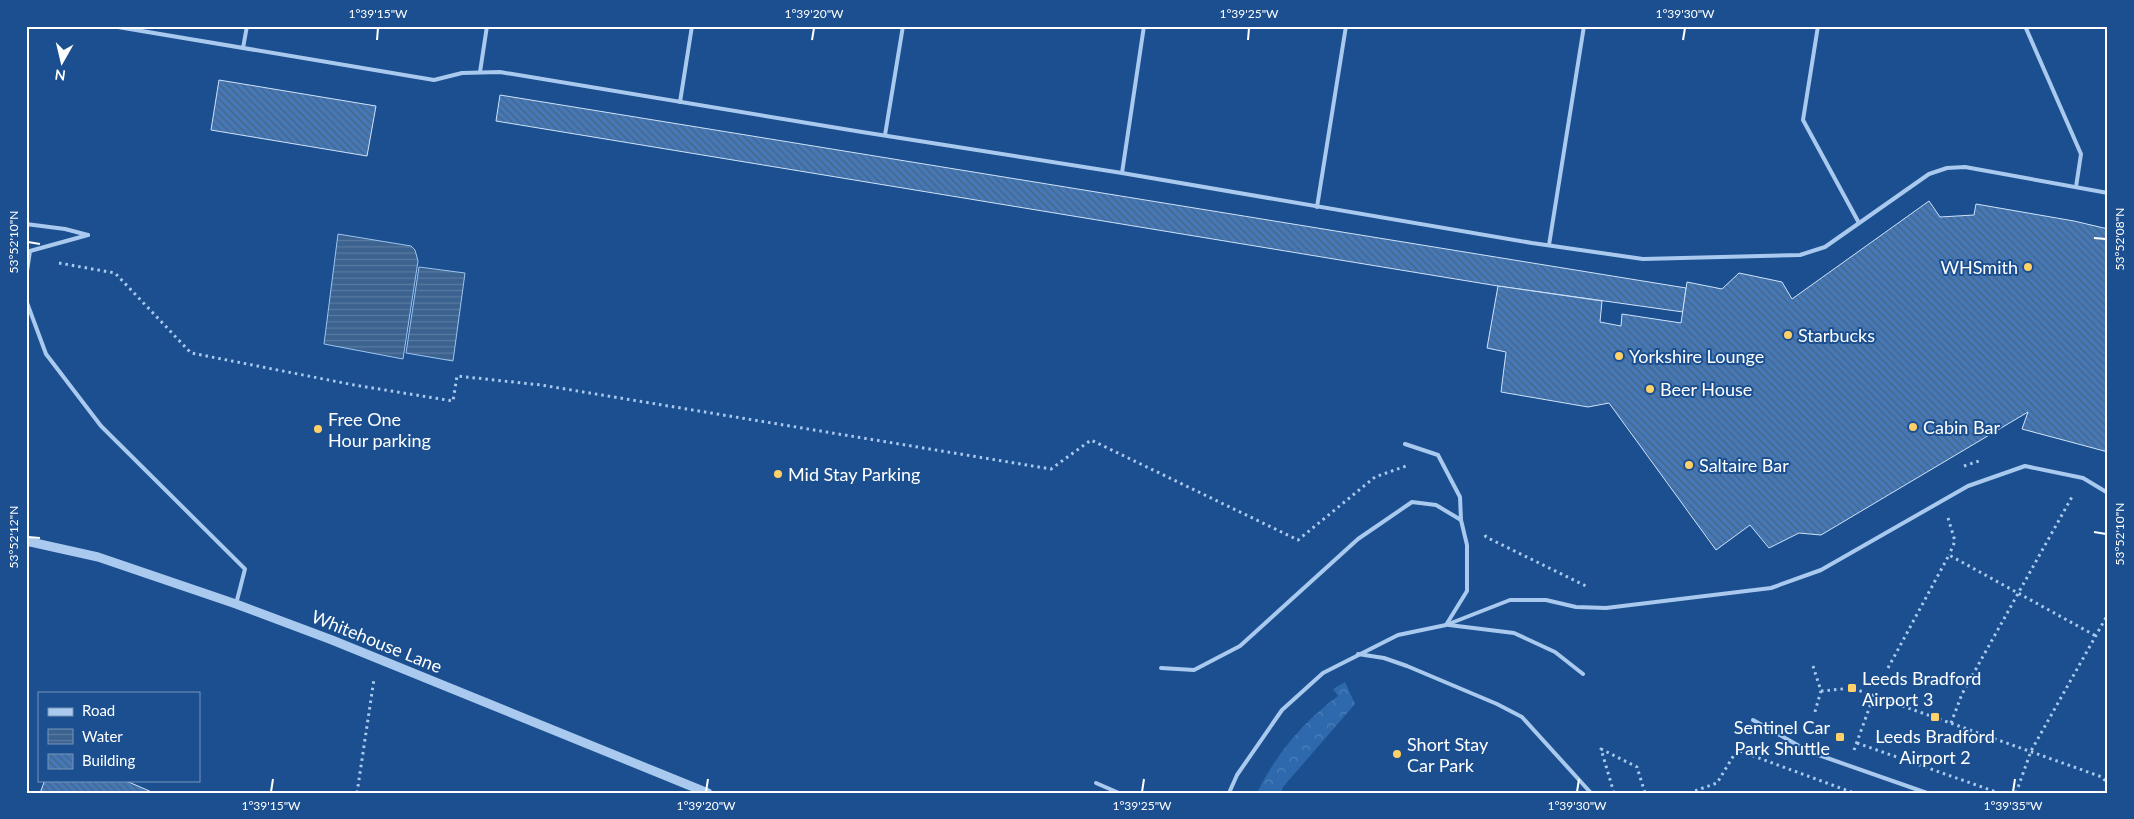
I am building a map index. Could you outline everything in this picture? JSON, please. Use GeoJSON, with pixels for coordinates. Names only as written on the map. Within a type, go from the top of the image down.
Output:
{"type":"FeatureCollection","features":[{"type":"Feature","properties":{"kind":"street","name":"Whitehouse Lane"},"geometry":{"type":"LineString","coordinates":[[26,541],[98,557],[236,604],[377,658],[708,793]]}},
{"type":"Feature","properties":{"kind":"lane"},"geometry":{"type":"LineString","coordinates":[[112,26],[434,80],[462,72],[500,72],[1643,259],[1783,257],[1800,255],[1825,247],[1929,174],[1947,168],[1965,167],[2108,193]]}},
{"type":"Feature","properties":{"kind":"lane"},"geometry":{"type":"LineString","coordinates":[[243,48],[247,26]]}},
{"type":"Feature","properties":{"kind":"lane"},"geometry":{"type":"LineString","coordinates":[[480,72],[487,26]]}},
{"type":"Feature","properties":{"kind":"lane"},"geometry":{"type":"LineString","coordinates":[[680,102],[692,26]]}},
{"type":"Feature","properties":{"kind":"lane"},"geometry":{"type":"LineString","coordinates":[[885,135],[903,26]]}},
{"type":"Feature","properties":{"kind":"lane"},"geometry":{"type":"LineString","coordinates":[[1122,173],[1144,26]]}},
{"type":"Feature","properties":{"kind":"lane"},"geometry":{"type":"LineString","coordinates":[[1317,207],[1346,26]]}},
{"type":"Feature","properties":{"kind":"lane"},"geometry":{"type":"LineString","coordinates":[[1549,245],[1584,26]]}},
{"type":"Feature","properties":{"kind":"lane"},"geometry":{"type":"LineString","coordinates":[[1818,26],[1803,120],[1859,223]]}},
{"type":"Feature","properties":{"kind":"lane"},"geometry":{"type":"LineString","coordinates":[[2025,26],[2081,154],[2076,187]]}},
{"type":"Feature","properties":{"kind":"lane"},"geometry":{"type":"LineString","coordinates":[[26,224],[65,229],[88,235],[30,251],[26,278]]}},
{"type":"Feature","properties":{"kind":"lane"},"geometry":{"type":"LineString","coordinates":[[26,300],[46,354],[101,426],[245,569],[236,604]]}},
{"type":"Feature","properties":{"kind":"lane"},"geometry":{"type":"LineString","coordinates":[[1405,444],[1438,455],[1460,497],[1461,520],[1467,545],[1467,592],[1446,625]]}},
{"type":"Feature","properties":{"kind":"lane"},"geometry":{"type":"LineString","coordinates":[[1228,793],[1237,775],[1282,710],[1323,673],[1398,635],[1446,625],[1510,600],[1546,600],[1576,607],[1606,608],[1771,588],[1821,570],[1968,486],[2025,466],[2083,478],[2108,493]]}},
{"type":"Feature","properties":{"kind":"lane"},"geometry":{"type":"LineString","coordinates":[[1161,668],[1194,670],[1240,646],[1358,539],[1412,502],[1436,506],[1461,520]]}},
{"type":"Feature","properties":{"kind":"lane"},"geometry":{"type":"LineString","coordinates":[[1446,625],[1514,633],[1555,652],[1583,674]]}},
{"type":"Feature","properties":{"kind":"lane"},"geometry":{"type":"LineString","coordinates":[[1358,654],[1384,658],[1407,666],[1497,704],[1522,717],[1591,793]]}},
{"type":"Feature","properties":{"kind":"lane"},"geometry":{"type":"LineString","coordinates":[[1753,720],[1810,752],[1927,793]]}},
{"type":"Feature","properties":{"kind":"lane"},"geometry":{"type":"LineString","coordinates":[[1096,783],[1119,793]]}},
{"type":"Feature","properties":{"kind":"path"},"geometry":{"type":"LineString","coordinates":[[29,258],[115,273],[191,353],[354,385],[453,401],[457,376],[541,385],[1051,469],[1091,440],[1298,540],[1375,477],[1438,455]]}},
{"type":"Feature","properties":{"kind":"path"},"geometry":{"type":"LineString","coordinates":[[1952,723],[1962,694],[2083,478]]}},
{"type":"Feature","properties":{"kind":"path"},"geometry":{"type":"LineString","coordinates":[[1483,528],[1486,537],[1594,591]]}},
{"type":"Feature","properties":{"kind":"path"},"geometry":{"type":"LineString","coordinates":[[1888,668],[1948,555],[2096,636]]}},
{"type":"Feature","properties":{"kind":"path"},"geometry":{"type":"LineString","coordinates":[[2016,793],[2031,751],[2108,614]]}},
{"type":"Feature","properties":{"kind":"path"},"geometry":{"type":"LineString","coordinates":[[357,793],[377,658]]}},
{"type":"Feature","properties":{"kind":"path"},"geometry":{"type":"LineString","coordinates":[[1813,666],[1820,691],[1814,715]]}},
{"type":"Feature","properties":{"kind":"path"},"geometry":{"type":"LineString","coordinates":[[1820,691],[1852,688],[2102,777],[2108,784]]}},
{"type":"Feature","properties":{"kind":"path"},"geometry":{"type":"LineString","coordinates":[[1840,788],[1874,696]]}},
{"type":"Feature","properties":{"kind":"path"},"geometry":{"type":"LineString","coordinates":[[1856,743],[1999,793]]}},
{"type":"Feature","properties":{"kind":"path"},"geometry":{"type":"LineString","coordinates":[[1614,793],[1601,749],[1637,767],[1645,793]]}},
{"type":"Feature","properties":{"kind":"path"},"geometry":{"type":"LineString","coordinates":[[1690,793],[1717,783],[1737,750],[1854,793]]}},
{"type":"Feature","properties":{"kind":"green space"},"geometry":{"type":"Polygon","coordinates":[[[1345,682],[1355,704],[1283,787],[1281,793],[1257,793],[1282,752],[1313,717],[1338,696],[1333,689],[1345,682]]]}},
{"type":"Feature","properties":{"kind":"water"},"geometry":{"type":"Polygon","coordinates":[[[338,234],[411,246],[415,250],[418,261],[403,359],[324,344],[338,234]]]}},
{"type":"Feature","properties":{"kind":"water"},"geometry":{"type":"Polygon","coordinates":[[[419,267],[465,273],[453,361],[406,353],[419,267]]]}},
{"type":"Feature","properties":{"kind":"building"},"geometry":{"type":"Polygon","coordinates":[[[219,80],[376,106],[367,156],[211,130],[219,80]]]}},
{"type":"Feature","properties":{"kind":"building"},"geometry":{"type":"Polygon","coordinates":[[[500,95],[1686,288],[1683,312],[1498,286],[496,121],[500,95]]]}},
{"type":"Feature","properties":{"kind":"building"},"geometry":{"type":"Polygon","coordinates":[[[1929,201],[1940,217],[1974,215],[1976,204],[2074,221],[2108,229],[2108,452],[2022,429],[2028,412],[1821,535],[1799,533],[1769,548],[1750,525],[1716,550],[1609,403],[1588,407],[1501,392],[1506,352],[1487,348],[1498,286],[1602,301],[1600,322],[1621,326],[1622,314],[1681,323],[1687,282],[1722,289],[1739,273],[1782,282],[1792,299],[1929,201]]]}},
{"type":"Feature","properties":{"kind":"building"},"geometry":{"type":"Polygon","coordinates":[[[44,782],[129,782],[154,793],[40,793],[44,782]]]}},
{"type":"Feature","properties":{"kind":"place","name":"WHSmith"},"geometry":{"type":"Point","coordinates":[2028,267]}},
{"type":"Feature","properties":{"kind":"place","name":"Starbucks"},"geometry":{"type":"Point","coordinates":[1788,335]}},
{"type":"Feature","properties":{"kind":"place","name":"Yorkshire Lounge"},"geometry":{"type":"Point","coordinates":[1619,356]}},
{"type":"Feature","properties":{"kind":"place","name":"Beer House"},"geometry":{"type":"Point","coordinates":[1650,389]}},
{"type":"Feature","properties":{"kind":"place","name":"Cabin Bar"},"geometry":{"type":"Point","coordinates":[1913,427]}},
{"type":"Feature","properties":{"kind":"place","name":"Free One Hour parking"},"geometry":{"type":"Point","coordinates":[318,429]}},
{"type":"Feature","properties":{"kind":"place","name":"Saltaire Bar"},"geometry":{"type":"Point","coordinates":[1689,465]}},
{"type":"Feature","properties":{"kind":"place","name":"Mid Stay Parking"},"geometry":{"type":"Point","coordinates":[778,474]}},
{"type":"Feature","properties":{"kind":"place","name":"Leeds Bradford Airport 3"},"geometry":{"type":"Point","coordinates":[1852,688]}},
{"type":"Feature","properties":{"kind":"place","name":"Leeds Bradford Airport 2"},"geometry":{"type":"Point","coordinates":[1935,717]}},
{"type":"Feature","properties":{"kind":"place","name":"Sentinel Car Park Shuttle"},"geometry":{"type":"Point","coordinates":[1840,737]}},
{"type":"Feature","properties":{"kind":"place","name":"Short Stay Car Park"},"geometry":{"type":"Point","coordinates":[1397,754]}}]}
